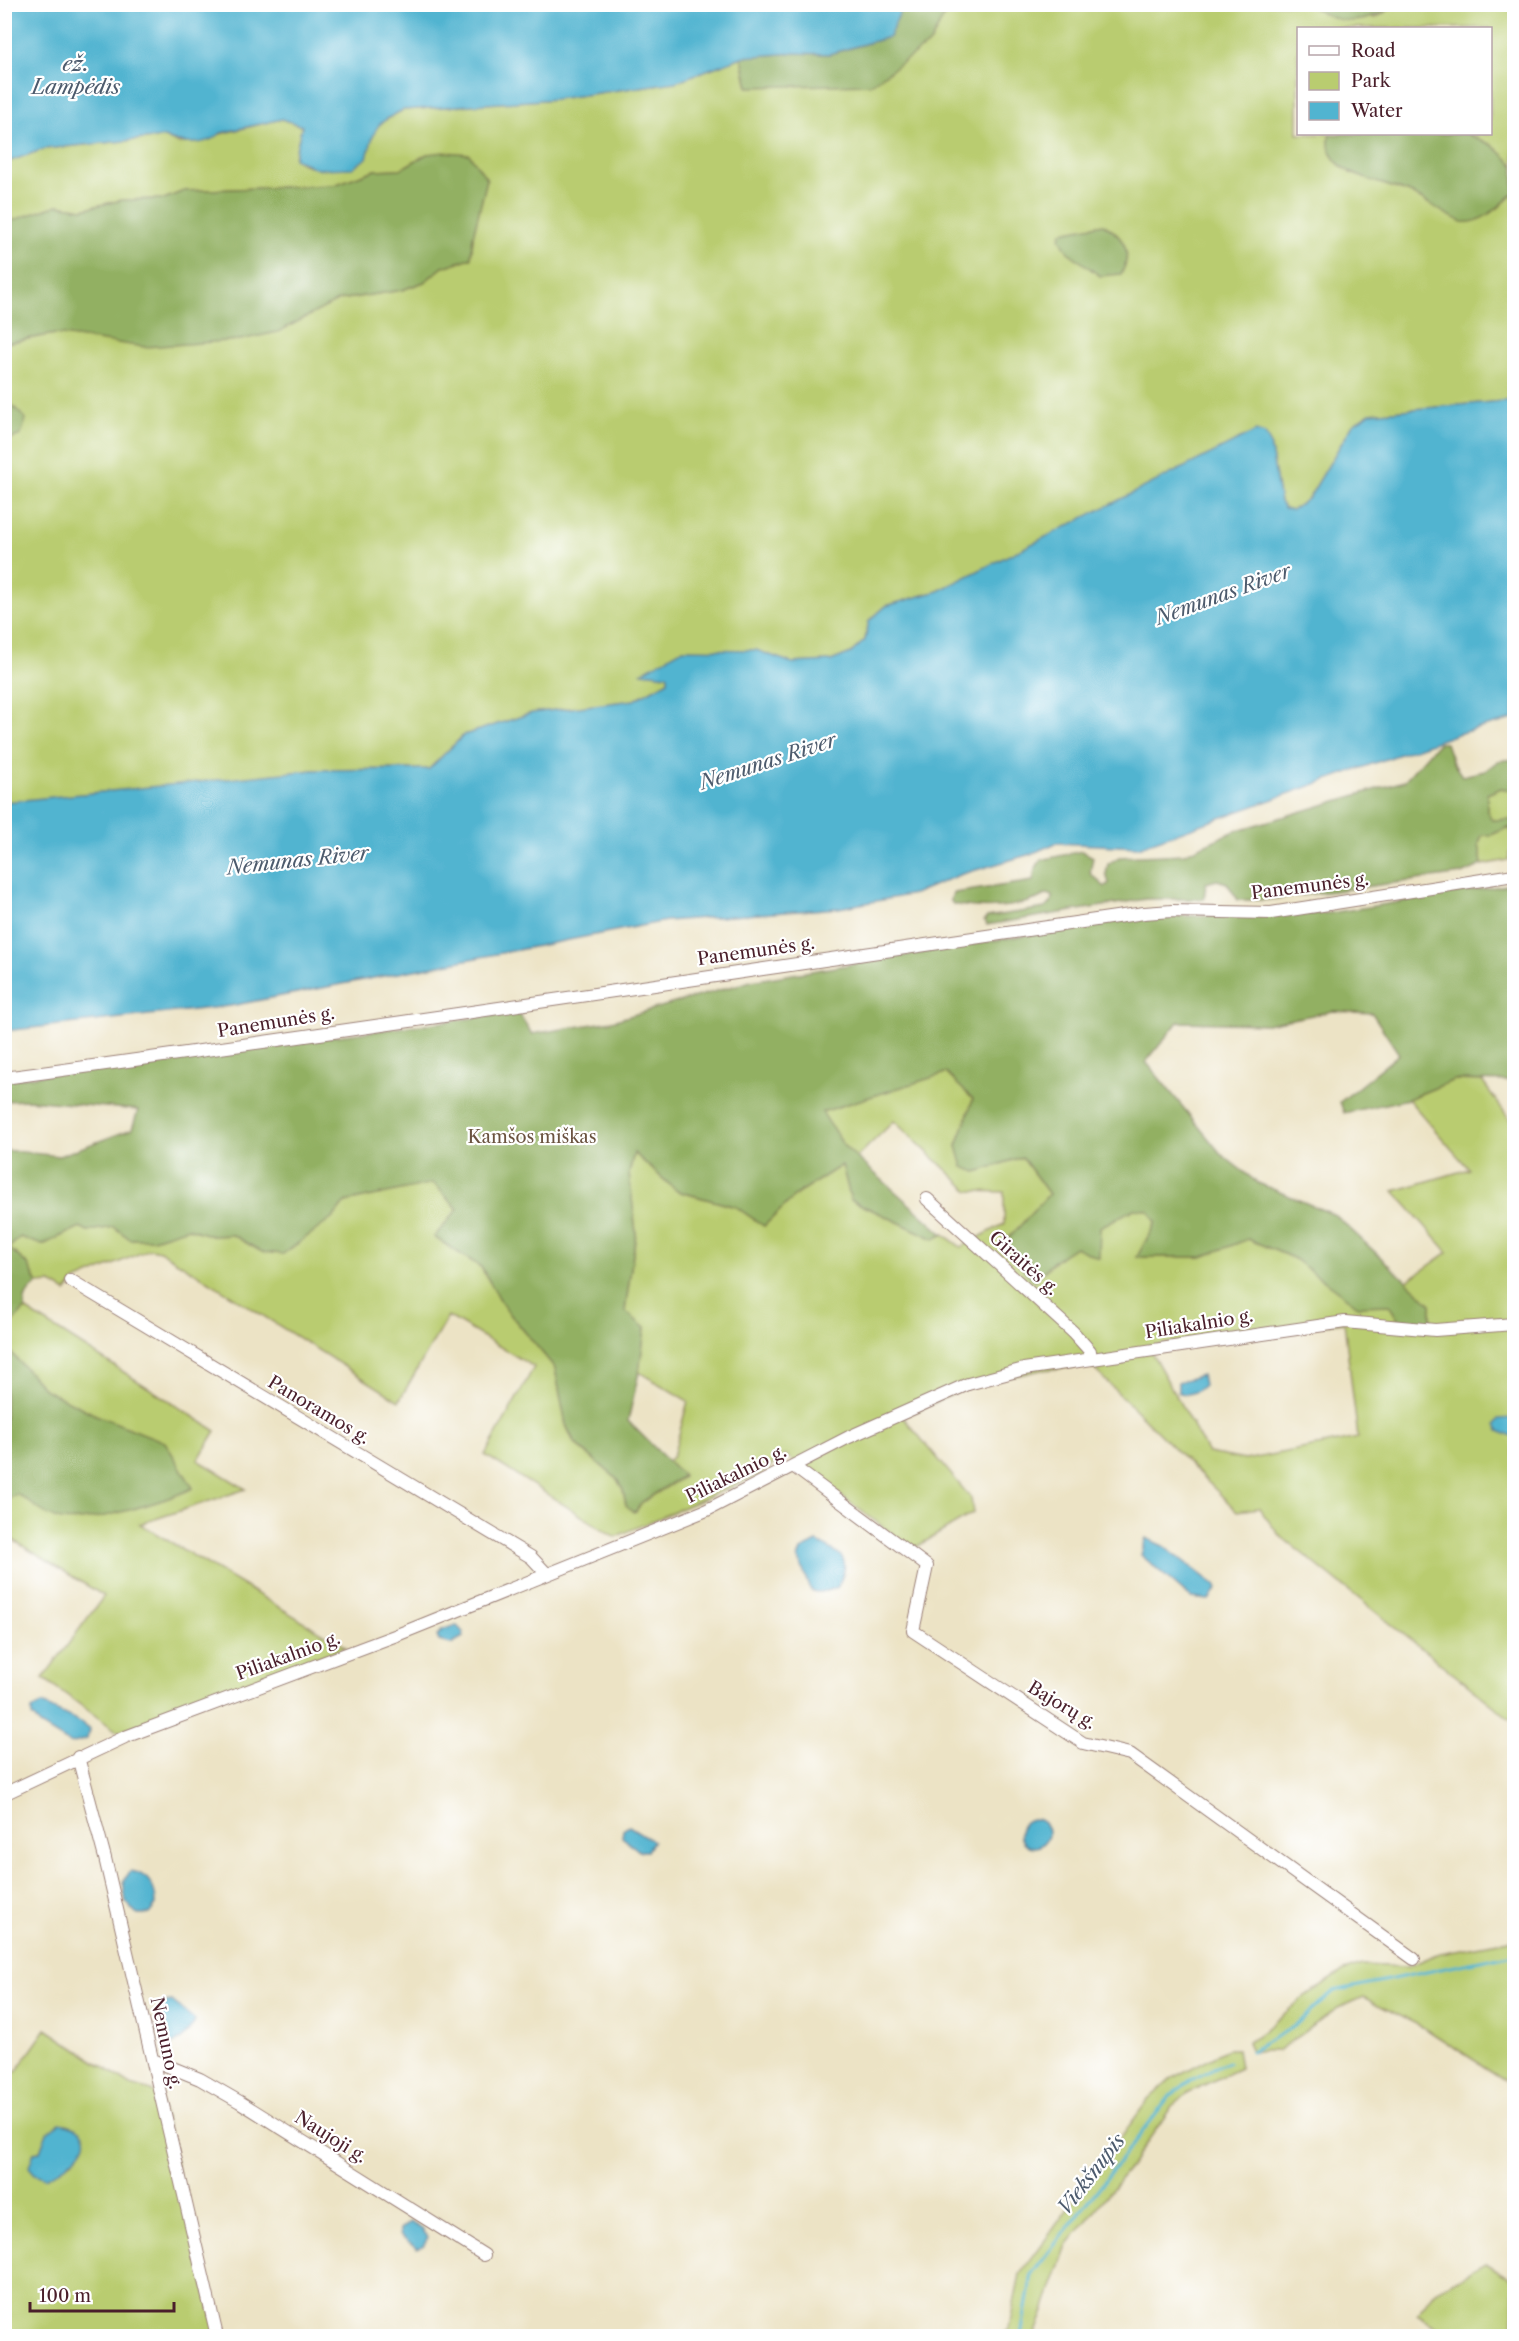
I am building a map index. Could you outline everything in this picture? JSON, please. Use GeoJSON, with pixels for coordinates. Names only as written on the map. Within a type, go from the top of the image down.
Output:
{"type":"FeatureCollection","features":[{"type":"Feature","properties":{"kind":"street","name":"Panemunės g."},"geometry":{"type":"LineString","coordinates":[[4,1078],[249,1045],[538,1000],[1144,913],[1172,911],[1271,913],[1515,875]]}},
{"type":"Feature","properties":{"kind":"street","name":"Giraitės g."},"geometry":{"type":"LineString","coordinates":[[927,1199],[1073,1332],[1090,1351],[1090,1358]]}},
{"type":"Feature","properties":{"kind":"street","name":"Panoramos g."},"geometry":{"type":"LineString","coordinates":[[70,1280],[531,1557],[546,1573]]}},
{"type":"Feature","properties":{"kind":"street","name":"Piliakalnio g."},"geometry":{"type":"LineString","coordinates":[[4,1794],[78,1757],[154,1725],[397,1635],[715,1506],[898,1413],[968,1384],[1024,1369],[1090,1358],[1345,1322],[1436,1330],[1515,1324]]}},
{"type":"Feature","properties":{"kind":"street","name":"Bajorų g."},"geometry":{"type":"LineString","coordinates":[[793,1466],[927,1566],[913,1631],[1083,1743],[1130,1754],[1414,1959]]}},
{"type":"Feature","properties":{"kind":"street","name":"Nemuno g."},"geometry":{"type":"LineString","coordinates":[[78,1757],[153,2060],[217,2337]]}},
{"type":"Feature","properties":{"kind":"street","name":"Naujoji g."},"geometry":{"type":"LineString","coordinates":[[153,2060],[200,2079],[240,2102],[484,2255]]}},
{"type":"Feature","properties":{"kind":"green space"},"geometry":{"type":"Polygon","coordinates":[[[1309,4],[1321,13],[1376,18],[1396,5],[1514,5],[1514,166],[1492,145],[1465,135],[1492,135],[1492,27],[1297,27],[1297,135],[1330,135],[1329,141],[1350,173],[1410,193],[1462,222],[1497,209],[1514,193],[1514,400],[1370,413],[1353,424],[1309,498],[1292,510],[1284,508],[1280,502],[1270,443],[938,591],[886,606],[869,621],[865,640],[851,653],[831,661],[792,663],[756,650],[643,672],[668,675],[668,681],[634,700],[532,713],[464,735],[429,769],[313,770],[5,802],[5,441],[21,435],[9,402],[5,402],[5,343],[55,334],[93,339],[194,342],[240,340],[339,300],[402,290],[424,282],[443,267],[471,258],[473,236],[487,179],[427,154],[401,169],[375,170],[334,185],[184,191],[164,199],[122,200],[83,209],[58,205],[5,223],[5,163],[44,149],[164,137],[179,144],[282,119],[302,126],[294,157],[303,164],[317,168],[383,121],[403,110],[556,99],[675,82],[742,57],[748,87],[930,43],[950,5],[1309,4]]]}},
{"type":"Feature","properties":{"kind":"green space"},"geometry":{"type":"Polygon","coordinates":[[[903,5],[950,5],[930,43],[871,84],[748,87],[742,57],[794,53],[829,54],[889,37],[903,5]]]}},
{"type":"Feature","properties":{"kind":"green space"},"geometry":{"type":"Polygon","coordinates":[[[1309,5],[1396,5],[1374,17],[1353,21],[1332,17],[1309,5]]]}},
{"type":"Feature","properties":{"kind":"green space"},"geometry":{"type":"Polygon","coordinates":[[[1330,135],[1469,135],[1492,145],[1514,166],[1514,193],[1484,217],[1463,222],[1410,193],[1356,175],[1334,159],[1329,148],[1330,135]]]}},
{"type":"Feature","properties":{"kind":"green space"},"geometry":{"type":"Polygon","coordinates":[[[445,152],[469,154],[487,179],[473,236],[471,258],[443,267],[424,282],[402,290],[339,300],[278,332],[240,340],[145,347],[55,334],[5,343],[5,223],[58,205],[83,209],[122,200],[164,199],[184,191],[334,185],[375,170],[401,169],[427,154],[445,152]]]}},
{"type":"Feature","properties":{"kind":"green space"},"geometry":{"type":"Polygon","coordinates":[[[1103,224],[1121,239],[1124,245],[1126,259],[1121,274],[1100,276],[1068,252],[1060,238],[1062,232],[1103,224]]]}},
{"type":"Feature","properties":{"kind":"green space"},"geometry":{"type":"Polygon","coordinates":[[[5,402],[9,402],[26,419],[21,435],[5,441],[5,402]]]}},
{"type":"Feature","properties":{"kind":"green space"},"geometry":{"type":"Polygon","coordinates":[[[1438,743],[1446,743],[1453,763],[1462,776],[1485,771],[1498,761],[1514,759],[1514,791],[1501,788],[1487,794],[1487,811],[1492,820],[1512,819],[1513,835],[1509,827],[1491,835],[1482,835],[1479,843],[1482,865],[1462,874],[1266,900],[1238,900],[1227,883],[1217,880],[1206,883],[1204,899],[1146,899],[987,925],[984,921],[987,917],[1045,908],[1051,903],[1052,896],[1047,894],[1026,903],[1001,907],[953,904],[950,900],[954,893],[1033,881],[1035,869],[1041,860],[1082,851],[1093,857],[1090,873],[1105,887],[1109,883],[1106,874],[1108,864],[1119,857],[1184,854],[1235,831],[1404,781],[1438,743]]]}},
{"type":"Feature","properties":{"kind":"green space"},"geometry":{"type":"Polygon","coordinates":[[[1501,788],[1514,791],[1514,828],[1502,819],[1492,821],[1487,811],[1487,794],[1501,788]]]}},
{"type":"Feature","properties":{"kind":"green space"},"geometry":{"type":"Polygon","coordinates":[[[1509,827],[1512,833],[1514,828],[1514,851],[1509,852],[1509,860],[1482,865],[1479,843],[1482,835],[1491,835],[1509,827]]]}},
{"type":"Feature","properties":{"kind":"green space","name":"Kamšos miškas"},"geometry":{"type":"Polygon","coordinates":[[[1514,884],[1514,1081],[1454,1080],[1408,1099],[1344,1113],[1340,1102],[1399,1054],[1372,1013],[1333,1011],[1267,1024],[1178,1022],[1146,1062],[1222,1155],[1258,1183],[1335,1215],[1431,1304],[1431,1323],[1399,1321],[1389,1305],[1358,1306],[1293,1258],[1248,1239],[1202,1257],[1137,1257],[1156,1222],[1148,1210],[1134,1209],[1100,1227],[1099,1258],[1075,1247],[1055,1260],[1034,1281],[1009,1254],[1008,1239],[1049,1194],[1022,1157],[976,1172],[963,1167],[957,1146],[973,1099],[946,1073],[822,1112],[844,1146],[943,1234],[934,1239],[851,1200],[842,1165],[797,1194],[764,1226],[736,1207],[677,1191],[634,1153],[629,1173],[636,1233],[625,1311],[645,1328],[639,1372],[628,1421],[683,1476],[642,1502],[633,1512],[626,1505],[623,1490],[617,1479],[575,1443],[566,1425],[555,1368],[505,1308],[481,1267],[434,1237],[458,1209],[433,1183],[345,1202],[333,1218],[283,1254],[262,1252],[233,1235],[212,1236],[188,1228],[153,1239],[130,1239],[114,1227],[88,1231],[80,1227],[42,1245],[20,1237],[9,1248],[28,1265],[38,1284],[27,1295],[25,1309],[5,1330],[5,1150],[59,1156],[132,1129],[138,1110],[29,1100],[5,1101],[5,1080],[518,1012],[532,1034],[612,1021],[751,981],[1135,917],[1330,913],[1514,884]]]}},
{"type":"Feature","properties":{"kind":"green space"},"geometry":{"type":"Polygon","coordinates":[[[946,1073],[973,1099],[957,1146],[976,1172],[1022,1157],[1049,1194],[1008,1239],[1009,1254],[1035,1281],[1054,1262],[1096,1229],[1123,1213],[1139,1209],[1148,1210],[1156,1222],[1137,1257],[1202,1257],[1248,1239],[1293,1258],[1358,1305],[1389,1305],[1431,1323],[1431,1304],[1406,1282],[1448,1252],[1394,1191],[1469,1169],[1408,1099],[1454,1080],[1482,1081],[1514,1125],[1514,1722],[1279,1535],[1259,1508],[1237,1511],[1091,1366],[1041,1370],[971,1386],[903,1417],[971,1498],[973,1513],[913,1549],[785,1455],[761,1474],[615,1537],[485,1455],[534,1367],[448,1316],[399,1401],[160,1251],[150,1249],[75,1281],[66,1292],[51,1283],[38,1284],[28,1265],[9,1248],[20,1237],[43,1245],[80,1227],[88,1231],[114,1227],[130,1239],[153,1239],[187,1228],[212,1236],[233,1235],[262,1252],[333,1218],[345,1202],[433,1182],[458,1209],[434,1237],[481,1267],[505,1308],[555,1368],[566,1425],[574,1443],[617,1479],[623,1490],[626,1505],[636,1511],[642,1502],[683,1477],[668,1461],[673,1456],[688,1401],[639,1372],[645,1328],[625,1311],[636,1233],[629,1173],[634,1153],[677,1191],[736,1207],[764,1226],[797,1194],[842,1165],[851,1200],[934,1239],[943,1234],[961,1247],[1004,1224],[1004,1192],[969,1191],[894,1121],[856,1158],[844,1146],[821,1112],[946,1073]],[[1344,1322],[1148,1346],[1208,1453],[1245,1460],[1358,1438],[1344,1322]]]}},
{"type":"Feature","properties":{"kind":"green space"},"geometry":{"type":"Polygon","coordinates":[[[25,1309],[216,1431],[198,1460],[246,1489],[140,1524],[346,1647],[118,1732],[43,1678],[104,1596],[5,1535],[5,1501],[17,1494],[58,1519],[96,1415],[44,1389],[5,1346],[5,1330],[25,1309]]]}},
{"type":"Feature","properties":{"kind":"green space"},"geometry":{"type":"Polygon","coordinates":[[[5,1346],[44,1389],[96,1415],[165,1442],[193,1488],[125,1511],[86,1519],[57,1519],[17,1494],[5,1501],[5,1346]]]}},
{"type":"Feature","properties":{"kind":"green space"},"geometry":{"type":"Polygon","coordinates":[[[1514,1939],[1514,2086],[1426,2029],[1363,1997],[1338,2008],[1277,2051],[1251,2051],[1247,2042],[1258,2036],[1305,1996],[1344,1971],[1362,1965],[1407,1967],[1440,1953],[1514,1939]]]}},
{"type":"Feature","properties":{"kind":"green space"},"geometry":{"type":"Polygon","coordinates":[[[46,2029],[131,2085],[159,2093],[217,2336],[18,2336],[5,2328],[4,2065],[16,2072],[46,2029]],[[67,2124],[43,2143],[40,2151],[33,2152],[66,2164],[72,2162],[85,2136],[67,2124]]]}},
{"type":"Feature","properties":{"kind":"green space"},"geometry":{"type":"Polygon","coordinates":[[[1228,2049],[1237,2049],[1240,2068],[1189,2092],[1172,2106],[1130,2167],[1067,2245],[1035,2336],[1001,2336],[1009,2328],[1020,2274],[1148,2100],[1172,2078],[1228,2049]]]}},
{"type":"Feature","properties":{"kind":"green space"},"geometry":{"type":"Polygon","coordinates":[[[1486,2263],[1514,2281],[1514,2336],[1451,2336],[1417,2315],[1436,2291],[1486,2263]]]}},
{"type":"Feature","properties":{"kind":"water","name":"ež. Lampėdis"},"geometry":{"type":"Polygon","coordinates":[[[5,4],[903,5],[889,37],[829,54],[794,53],[742,57],[675,82],[556,99],[403,110],[386,119],[377,128],[367,158],[352,168],[317,169],[294,158],[302,126],[282,119],[221,133],[201,143],[178,142],[164,137],[44,149],[5,163],[5,4]]]}},
{"type":"Feature","properties":{"kind":"water","name":"Nemunas River"},"geometry":{"type":"Polygon","coordinates":[[[1514,400],[1514,719],[1457,734],[1138,847],[1056,843],[1031,854],[959,875],[914,894],[839,908],[666,921],[230,1006],[5,1031],[5,802],[313,770],[429,769],[464,735],[532,713],[634,700],[668,681],[668,675],[642,672],[683,649],[756,650],[792,663],[831,661],[851,653],[865,640],[869,621],[886,606],[938,591],[1256,431],[1265,434],[1270,443],[1280,502],[1284,508],[1292,510],[1309,498],[1353,424],[1370,413],[1514,400]]]}},
{"type":"Feature","properties":{"kind":"water"},"geometry":{"type":"Polygon","coordinates":[[[1202,1375],[1204,1385],[1198,1390],[1189,1394],[1178,1392],[1178,1382],[1202,1375]]]}},
{"type":"Feature","properties":{"kind":"water"},"geometry":{"type":"Polygon","coordinates":[[[1514,1418],[1514,1438],[1499,1431],[1496,1425],[1499,1419],[1514,1418]]]}},
{"type":"Feature","properties":{"kind":"water"},"geometry":{"type":"Polygon","coordinates":[[[1146,1538],[1163,1546],[1215,1585],[1217,1589],[1209,1600],[1191,1598],[1141,1555],[1146,1538]]]}},
{"type":"Feature","properties":{"kind":"water"},"geometry":{"type":"Polygon","coordinates":[[[817,1542],[834,1550],[843,1559],[844,1570],[837,1588],[817,1592],[812,1591],[809,1587],[798,1559],[801,1550],[817,1542]]]}},
{"type":"Feature","properties":{"kind":"water"},"geometry":{"type":"Polygon","coordinates":[[[456,1625],[463,1632],[463,1637],[451,1644],[439,1641],[437,1636],[442,1630],[456,1625]]]}},
{"type":"Feature","properties":{"kind":"water"},"geometry":{"type":"Polygon","coordinates":[[[42,1704],[83,1723],[89,1730],[87,1739],[71,1744],[40,1725],[32,1716],[32,1709],[42,1704]]]}},
{"type":"Feature","properties":{"kind":"water"},"geometry":{"type":"Polygon","coordinates":[[[1034,1819],[1044,1823],[1048,1833],[1044,1843],[1034,1847],[1024,1843],[1020,1833],[1024,1823],[1034,1819]]]}},
{"type":"Feature","properties":{"kind":"water"},"geometry":{"type":"Polygon","coordinates":[[[629,1826],[653,1841],[647,1851],[639,1851],[622,1837],[623,1830],[629,1826]]]}},
{"type":"Feature","properties":{"kind":"water"},"geometry":{"type":"Polygon","coordinates":[[[131,1871],[142,1875],[153,1888],[156,1905],[149,1914],[136,1914],[126,1903],[123,1881],[131,1871]]]}},
{"type":"Feature","properties":{"kind":"water"},"geometry":{"type":"Polygon","coordinates":[[[172,2001],[195,2020],[185,2035],[170,2045],[158,2033],[159,2010],[165,2002],[172,2001]]]}},
{"type":"Feature","properties":{"kind":"water"},"geometry":{"type":"Polygon","coordinates":[[[60,2123],[76,2127],[84,2134],[85,2141],[82,2150],[75,2158],[45,2178],[35,2174],[29,2167],[34,2152],[40,2151],[47,2132],[60,2123]]]}},
{"type":"Feature","properties":{"kind":"water"},"geometry":{"type":"Polygon","coordinates":[[[410,2222],[422,2229],[428,2237],[423,2246],[417,2248],[400,2235],[400,2230],[410,2222]]]}},
{"type":"Feature","properties":{"kind":"waterway","name":"Viekšnupis"},"geometry":{"type":"LineString","coordinates":[[1251,2051],[1292,2028],[1334,1991],[1514,1954]]}},
{"type":"Feature","properties":{"kind":"waterway","name":"Viekšnupis"},"geometry":{"type":"LineString","coordinates":[[1021,2336],[1032,2274],[1171,2095],[1191,2080],[1228,2062]]}}]}
